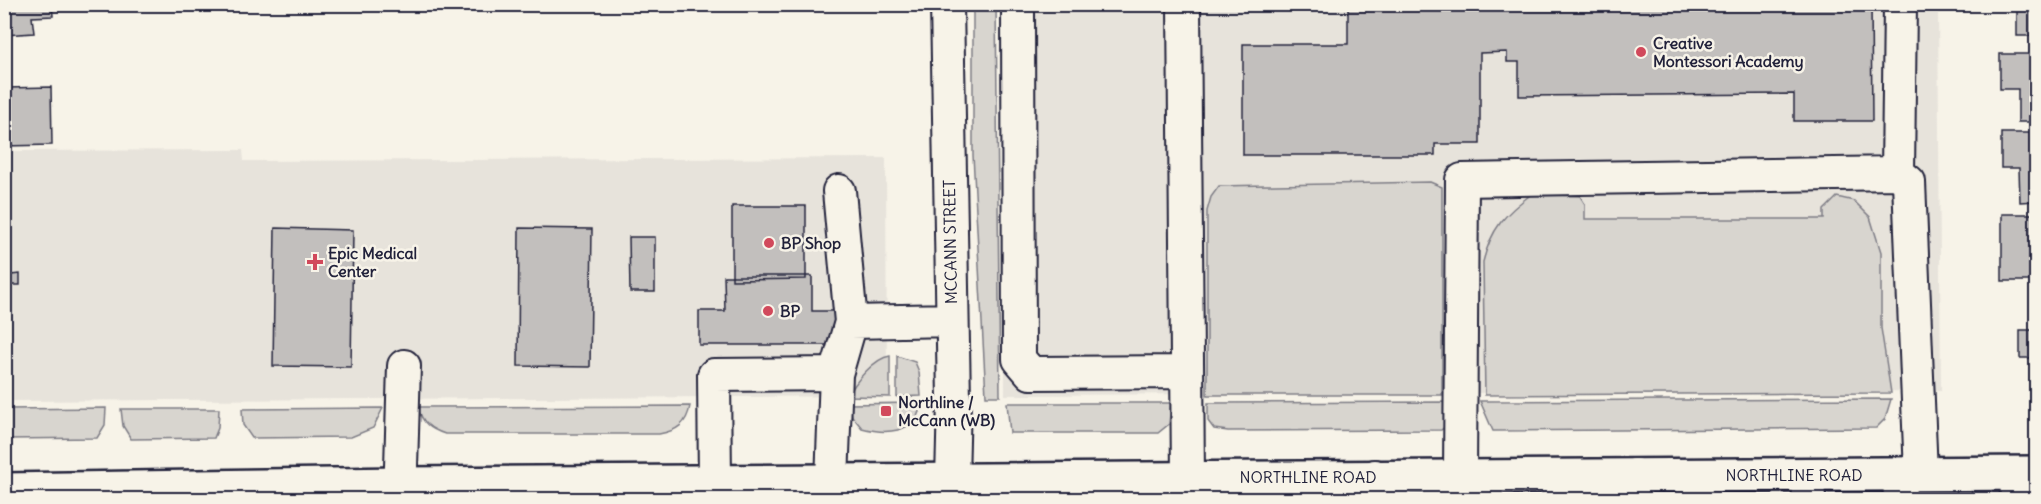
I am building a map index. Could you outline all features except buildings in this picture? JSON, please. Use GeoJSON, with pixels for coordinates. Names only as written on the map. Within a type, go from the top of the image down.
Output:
{"type":"FeatureCollection","features":[{"type":"Feature","properties":{"kind":"main road","name":"NORTHLINE ROAD"},"geometry":{"type":"LineString","coordinates":[[4,490],[648,491],[832,481],[1188,478],[1375,488],[1460,476],[1635,487],[1808,487],[1906,482],[2023,482]]}},
{"type":"Feature","properties":{"kind":"street","name":"MCCANN STREET"},"geometry":{"type":"LineString","coordinates":[[947,4],[952,480]]}},
{"type":"Feature","properties":{"kind":"street"},"geometry":{"type":"LineString","coordinates":[[1018,4],[1019,359],[1031,373],[1187,372]]}},
{"type":"Feature","properties":{"kind":"street"},"geometry":{"type":"LineString","coordinates":[[1184,4],[1188,478]]}},
{"type":"Feature","properties":{"kind":"street"},"geometry":{"type":"LineString","coordinates":[[1898,173],[1900,4]]}},
{"type":"Feature","properties":{"kind":"street"},"geometry":{"type":"LineString","coordinates":[[1460,476],[1462,180],[1898,173],[1910,182],[1906,482]]}},
{"type":"Feature","properties":{"kind":"street"},"geometry":{"type":"LineString","coordinates":[[832,481],[836,374],[851,322],[839,191]]}},
{"type":"Feature","properties":{"kind":"street"},"geometry":{"type":"LineString","coordinates":[[851,322],[952,320]]}},
{"type":"Feature","properties":{"kind":"street"},"geometry":{"type":"LineString","coordinates":[[400,492],[404,366]]}},
{"type":"Feature","properties":{"kind":"street"},"geometry":{"type":"LineString","coordinates":[[710,488],[714,375],[836,374]]}},
{"type":"Feature","properties":{"kind":"shaded area"},"geometry":{"type":"Polygon","coordinates":[[[973,5],[996,5],[1000,396],[986,396],[973,155],[973,5]]]}},
{"type":"Feature","properties":{"kind":"shaded area"},"geometry":{"type":"Polygon","coordinates":[[[1004,5],[1938,5],[1941,391],[1005,395],[1004,5]]]}},
{"type":"Feature","properties":{"kind":"shaded area"},"geometry":{"type":"Polygon","coordinates":[[[243,150],[244,161],[886,158],[887,396],[5,401],[4,151],[243,150]]]}},
{"type":"Feature","properties":{"kind":"shaded area"},"geometry":{"type":"Polygon","coordinates":[[[1430,182],[1442,187],[1442,395],[1207,395],[1207,211],[1211,197],[1219,186],[1430,182]]]}},
{"type":"Feature","properties":{"kind":"shaded area"},"geometry":{"type":"Polygon","coordinates":[[[1532,194],[1580,196],[1585,204],[1585,219],[1824,219],[1824,210],[1837,197],[1854,201],[1870,217],[1881,252],[1881,328],[1891,393],[1485,395],[1483,262],[1490,240],[1500,223],[1532,194]]]}},
{"type":"Feature","properties":{"kind":"shaded area"},"geometry":{"type":"Polygon","coordinates":[[[890,356],[890,397],[849,396],[855,384],[866,372],[878,361],[890,356]]]}},
{"type":"Feature","properties":{"kind":"shaded area"},"geometry":{"type":"Polygon","coordinates":[[[897,356],[915,362],[919,372],[921,396],[897,397],[897,356]]]}},
{"type":"Feature","properties":{"kind":"shaded area"},"geometry":{"type":"Polygon","coordinates":[[[1891,399],[1885,419],[1876,428],[1493,431],[1480,401],[1891,399]]]}},
{"type":"Feature","properties":{"kind":"shaded area"},"geometry":{"type":"Polygon","coordinates":[[[1449,402],[1448,424],[1441,430],[1228,431],[1214,429],[1208,421],[1208,403],[1449,402]]]}},
{"type":"Feature","properties":{"kind":"shaded area"},"geometry":{"type":"Polygon","coordinates":[[[915,403],[921,405],[918,415],[912,422],[898,430],[889,431],[862,428],[852,416],[849,404],[915,403]]]}},
{"type":"Feature","properties":{"kind":"shaded area"},"geometry":{"type":"Polygon","coordinates":[[[1007,403],[1171,403],[1169,424],[1158,433],[1010,433],[1007,403]]]}},
{"type":"Feature","properties":{"kind":"shaded area"},"geometry":{"type":"Polygon","coordinates":[[[690,406],[680,426],[659,434],[445,434],[427,425],[418,407],[690,406]]]}},
{"type":"Feature","properties":{"kind":"shaded area"},"geometry":{"type":"Polygon","coordinates":[[[106,408],[105,425],[97,438],[5,439],[5,409],[106,408]]]}},
{"type":"Feature","properties":{"kind":"shaded area"},"geometry":{"type":"Polygon","coordinates":[[[383,408],[373,428],[351,437],[252,438],[243,425],[242,409],[383,408]]]}},
{"type":"Feature","properties":{"kind":"shaded area"},"geometry":{"type":"Polygon","coordinates":[[[121,409],[219,409],[218,428],[214,438],[131,439],[123,426],[121,409]]]}},
{"type":"Feature","properties":{"kind":"shaded area"},"geometry":{"type":"Polygon","coordinates":[[[2036,473],[2036,499],[1587,499],[1587,475],[2036,473]]]}},
{"type":"Feature","properties":{"kind":"place","name":"Creative Montessori Academy"},"geometry":{"type":"Point","coordinates":[1641,52]}},
{"type":"Feature","properties":{"kind":"place","name":"BP Shop"},"geometry":{"type":"Point","coordinates":[769,243]}},
{"type":"Feature","properties":{"kind":"place","name":"Epic Medical Center"},"geometry":{"type":"Point","coordinates":[315,262]}},
{"type":"Feature","properties":{"kind":"place","name":"BP"},"geometry":{"type":"Point","coordinates":[768,311]}},
{"type":"Feature","properties":{"kind":"place","name":"Northline / McCann (WB)"},"geometry":{"type":"Point","coordinates":[886,411]}}]}
